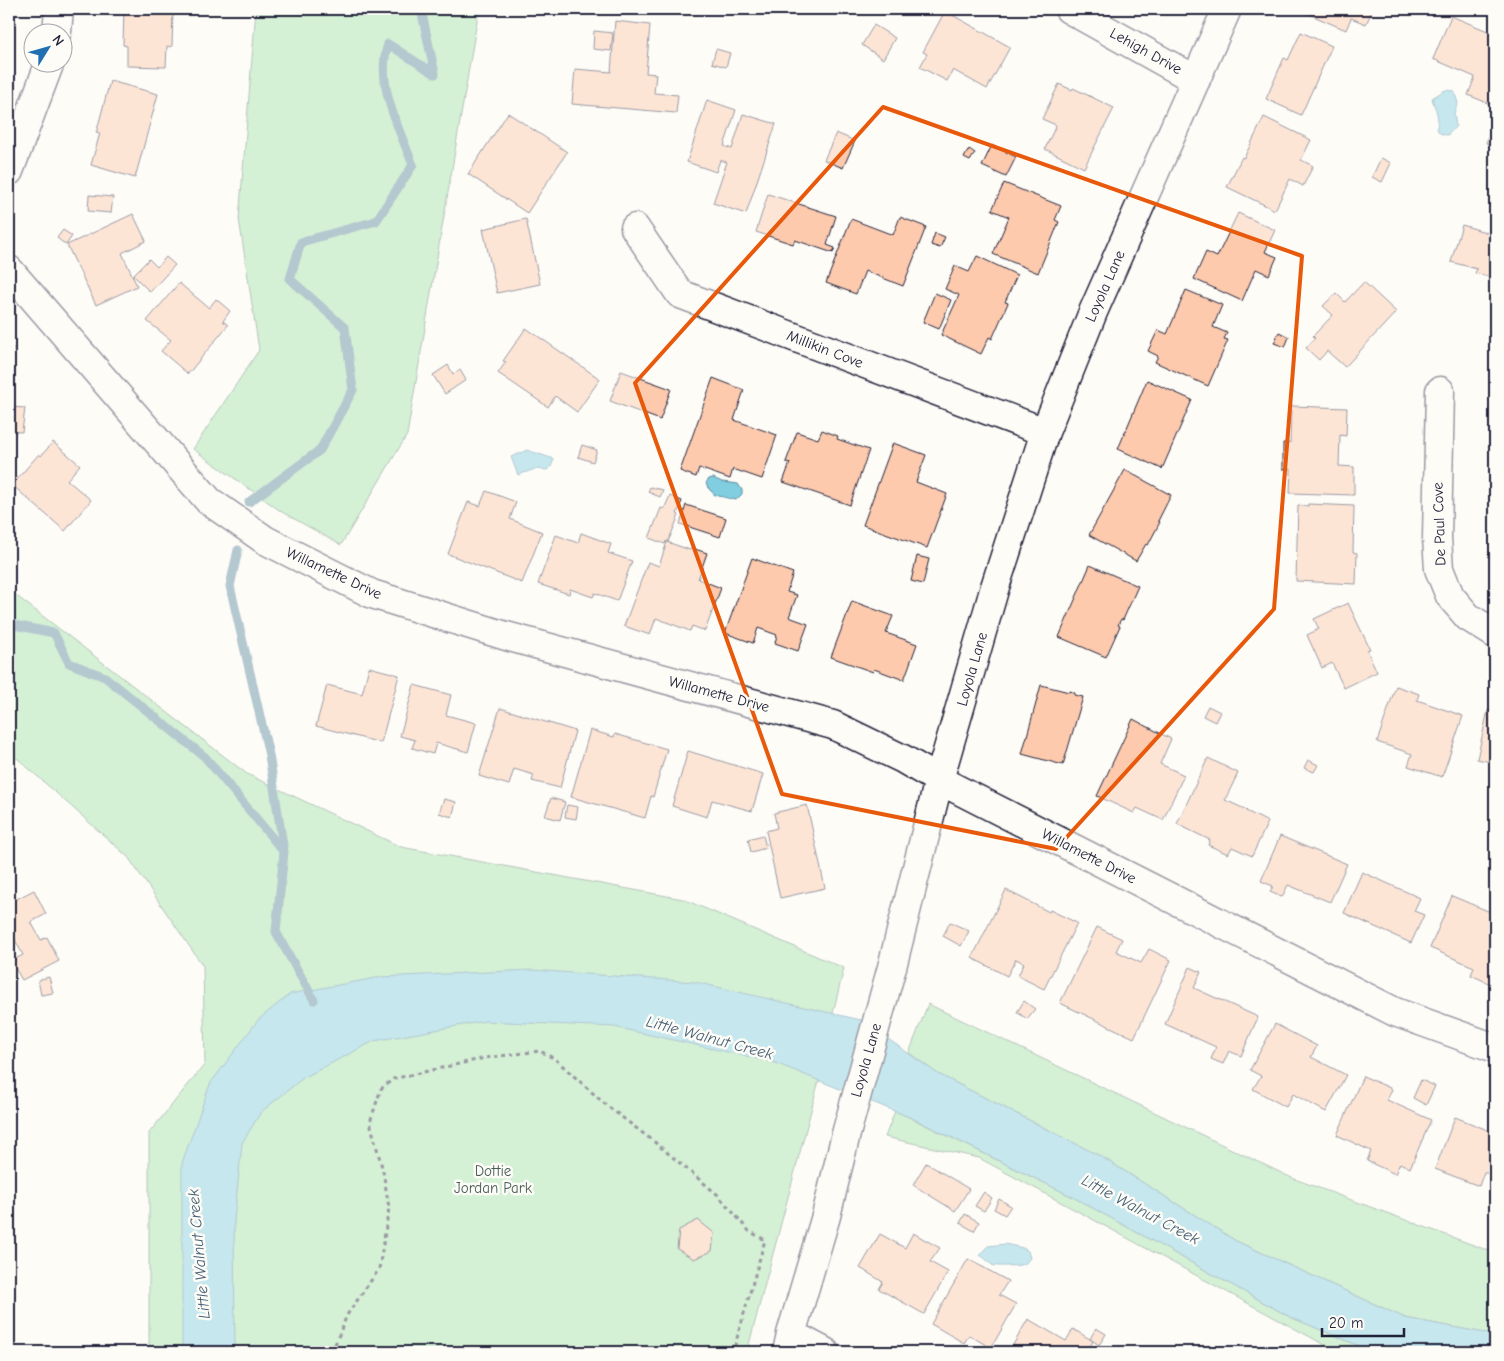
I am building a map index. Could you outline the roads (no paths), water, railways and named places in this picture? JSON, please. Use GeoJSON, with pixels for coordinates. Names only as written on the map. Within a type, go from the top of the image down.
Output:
{"type":"FeatureCollection","features":[{"type":"Feature","properties":{"kind":"street"},"geometry":{"type":"LineString","coordinates":[[57,22],[58,9]]}},
{"type":"Feature","properties":{"kind":"street","name":"Lehigh Drive"},"geometry":{"type":"LineString","coordinates":[[1069,9],[1196,80]]}},
{"type":"Feature","properties":{"kind":"street","name":"Loyola Lane"},"geometry":{"type":"LineString","coordinates":[[789,1343],[826,1216],[939,780],[994,590],[1045,432],[1093,312],[1227,9]]}},
{"type":"Feature","properties":{"kind":"street"},"geometry":{"type":"LineString","coordinates":[[9,171],[46,72]]}},
{"type":"Feature","properties":{"kind":"street","name":"Millikin Cove"},"geometry":{"type":"LineString","coordinates":[[635,228],[680,294],[1045,432]]}},
{"type":"Feature","properties":{"kind":"street","name":"Willamette Drive"},"geometry":{"type":"LineString","coordinates":[[9,270],[209,501],[265,540],[372,594],[506,636],[833,725],[903,759],[939,780],[1395,1012],[1495,1048]]}},
{"type":"Feature","properties":{"kind":"street","name":"De Paul Cove"},"geometry":{"type":"LineString","coordinates":[[1440,391],[1437,538],[1439,569],[1450,596],[1468,618],[1495,634]]}},
{"type":"Feature","properties":{"kind":"street"},"geometry":{"type":"LineString","coordinates":[[789,1343],[825,1352]]}},
{"type":"Feature","properties":{"kind":"water"},"geometry":{"type":"Polygon","coordinates":[[[1445,90],[1454,91],[1458,103],[1454,113],[1456,126],[1448,135],[1438,131],[1438,118],[1432,98],[1445,90]]]}},
{"type":"Feature","properties":{"kind":"water"},"geometry":{"type":"Polygon","coordinates":[[[527,450],[554,459],[551,467],[547,470],[535,469],[518,475],[511,457],[527,450]]]}},
{"type":"Feature","properties":{"kind":"water"},"geometry":{"type":"Polygon","coordinates":[[[713,478],[722,482],[738,484],[742,494],[736,500],[715,495],[706,483],[709,479],[713,478]]]}},
{"type":"Feature","properties":{"kind":"water","name":"Little Walnut Creek"},"geometry":{"type":"Polygon","coordinates":[[[532,970],[695,982],[861,1020],[938,1074],[1102,1157],[1236,1241],[1405,1318],[1495,1335],[1495,1352],[1374,1352],[1290,1317],[1071,1196],[914,1119],[773,1062],[614,1027],[485,1021],[374,1041],[303,1078],[261,1112],[242,1143],[234,1221],[235,1352],[182,1352],[182,1163],[210,1084],[258,1020],[290,994],[381,977],[532,970]]]}},
{"type":"Feature","properties":{"kind":"water"},"geometry":{"type":"Polygon","coordinates":[[[1005,1244],[1023,1248],[1028,1251],[1030,1258],[1022,1265],[998,1266],[992,1265],[979,1255],[988,1246],[1005,1244]]]}},
{"type":"Feature","properties":{"kind":"waterway"},"geometry":{"type":"LineString","coordinates":[[249,502],[320,450],[353,390],[345,328],[290,279],[301,242],[376,221],[413,165],[390,106],[384,75],[388,44],[435,74],[421,9]]}},
{"type":"Feature","properties":{"kind":"waterway"},"geometry":{"type":"LineString","coordinates":[[238,550],[230,586],[269,755],[284,852],[276,932],[314,1000]]}},
{"type":"Feature","properties":{"kind":"waterway"},"geometry":{"type":"LineString","coordinates":[[9,624],[54,633],[69,663],[105,677],[205,757],[284,852]]}},
{"type":"Feature","properties":{"kind":"park label","name":"Dottie Jordan Park"},"geometry":{"type":"Point","coordinates":[493,1180]}}]}
